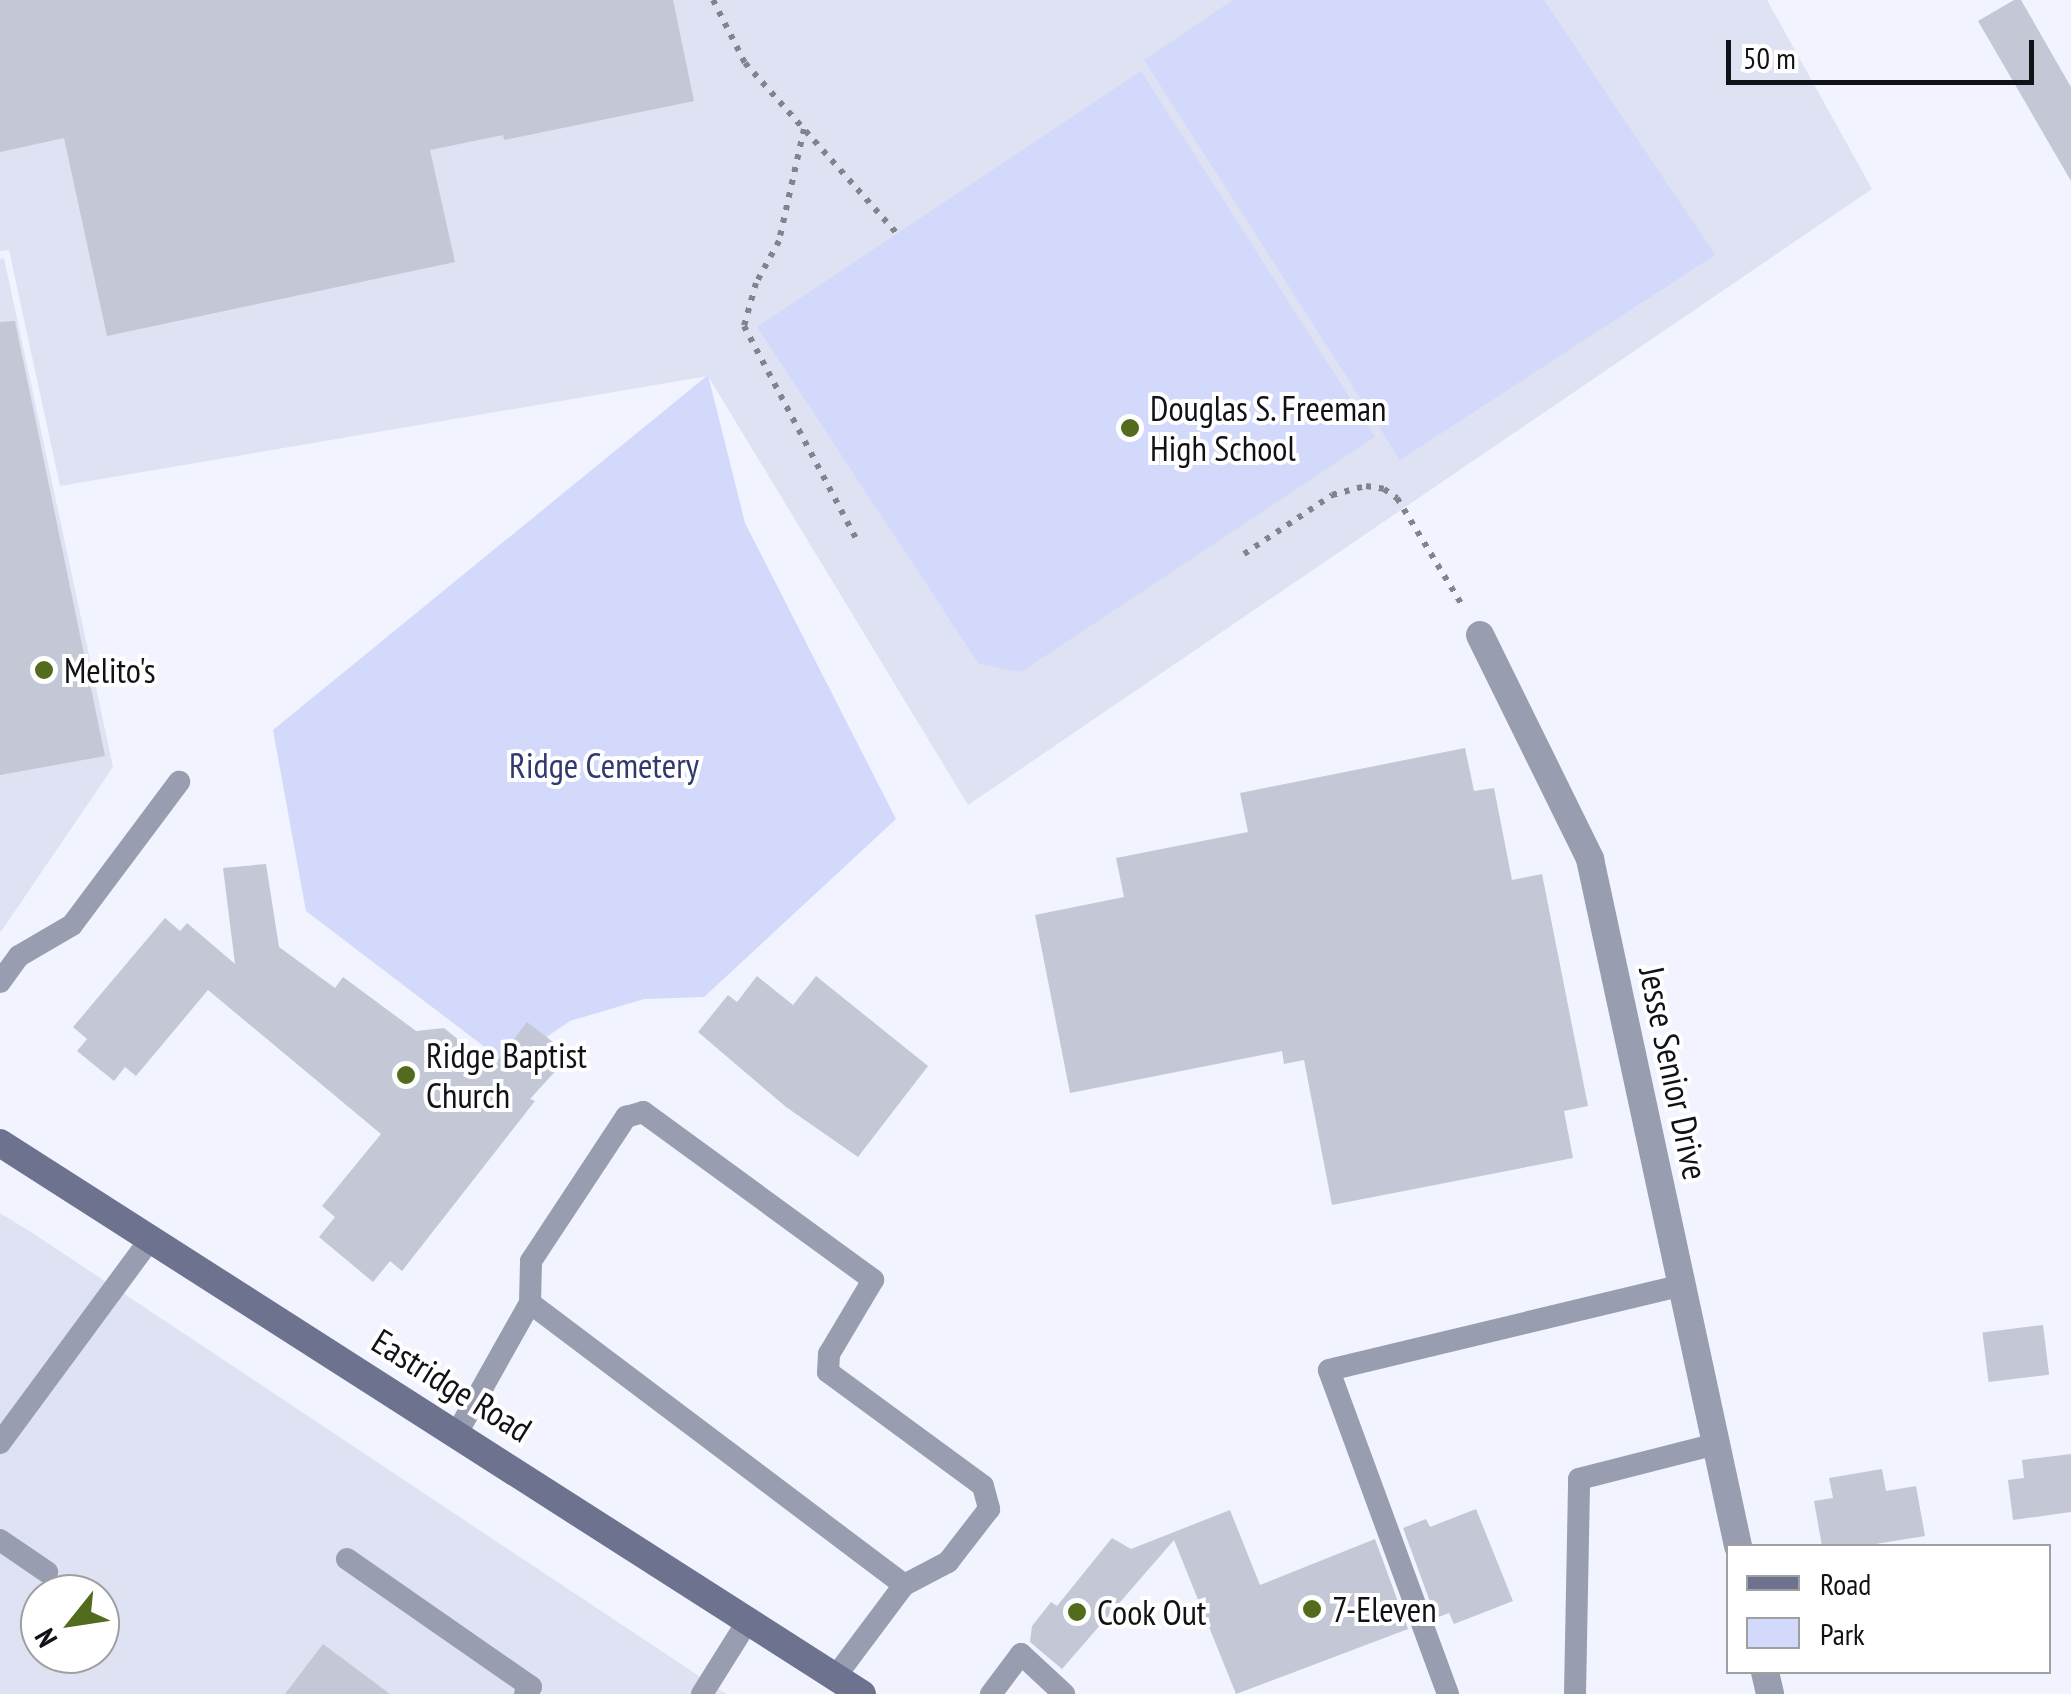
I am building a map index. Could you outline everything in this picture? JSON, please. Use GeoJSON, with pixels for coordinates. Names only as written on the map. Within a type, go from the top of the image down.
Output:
{"type":"FeatureCollection","features":[{"type":"Feature","properties":{"kind":"main road","name":"Eastridge Road"},"geometry":{"type":"LineString","coordinates":[[0,1143],[749,1618],[862,1694]]}},
{"type":"Feature","properties":{"kind":"street","name":"Jesse Senior Drive"},"geometry":{"type":"LineString","coordinates":[[1480,635],[1590,858],[1738,1544]]}},
{"type":"Feature","properties":{"kind":"lane"},"geometry":{"type":"LineString","coordinates":[[0,982],[9,950],[72,925],[179,782]]}},
{"type":"Feature","properties":{"kind":"lane"},"geometry":{"type":"LineString","coordinates":[[458,1433],[530,1303],[531,1261],[626,1117],[643,1112],[873,1280],[829,1354],[828,1372],[983,1486],[989,1509],[948,1562],[904,1585],[836,1676]]}},
{"type":"Feature","properties":{"kind":"lane"},"geometry":{"type":"LineString","coordinates":[[0,1443],[151,1238]]}},
{"type":"Feature","properties":{"kind":"lane"},"geometry":{"type":"LineString","coordinates":[[1448,1694],[1329,1370],[1682,1284]]}},
{"type":"Feature","properties":{"kind":"lane"},"geometry":{"type":"LineString","coordinates":[[530,1303],[904,1585]]}},
{"type":"Feature","properties":{"kind":"lane"},"geometry":{"type":"LineString","coordinates":[[1576,1694],[1579,1479],[1716,1444]]}},
{"type":"Feature","properties":{"kind":"lane"},"geometry":{"type":"LineString","coordinates":[[0,1540],[47,1572]]}},
{"type":"Feature","properties":{"kind":"lane"},"geometry":{"type":"LineString","coordinates":[[347,1559],[530,1687],[526,1694]]}},
{"type":"Feature","properties":{"kind":"lane"},"geometry":{"type":"LineString","coordinates":[[702,1694],[749,1618]]}},
{"type":"Feature","properties":{"kind":"lane"},"geometry":{"type":"LineString","coordinates":[[991,1694],[1021,1654],[1064,1694]]}},
{"type":"Feature","properties":{"kind":"path"},"geometry":{"type":"LineString","coordinates":[[713,0],[745,63],[899,236]]}},
{"type":"Feature","properties":{"kind":"path"},"geometry":{"type":"LineString","coordinates":[[804,129],[779,241],[756,283],[744,326],[858,542]]}},
{"type":"Feature","properties":{"kind":"path"},"geometry":{"type":"LineString","coordinates":[[1244,554],[1332,495],[1366,486],[1384,489],[1396,498],[1480,635]]}},
{"type":"Feature","properties":{"kind":"shaded area","name":"Douglas S. Freeman High School"},"geometry":{"type":"Polygon","coordinates":[[[0,0],[1767,0],[1872,189],[968,805],[708,376],[60,486],[9,250],[0,251],[0,0]]]}},
{"type":"Feature","properties":{"kind":"shaded area"},"geometry":{"type":"Polygon","coordinates":[[[4,258],[113,767],[0,933],[0,259],[4,258]]]}},
{"type":"Feature","properties":{"kind":"shaded area"},"geometry":{"type":"Polygon","coordinates":[[[0,1213],[31,1232],[726,1694],[0,1694],[0,1213]]]}},
{"type":"Feature","properties":{"kind":"green space"},"geometry":{"type":"Polygon","coordinates":[[[1233,0],[1544,0],[1715,255],[1400,460],[1144,60],[1233,0]]]}},
{"type":"Feature","properties":{"kind":"green space"},"geometry":{"type":"Polygon","coordinates":[[[1141,71],[1375,437],[1021,672],[979,664],[757,327],[1141,71]]]}},
{"type":"Feature","properties":{"kind":"green space","name":"Ridge Cemetery"},"geometry":{"type":"Polygon","coordinates":[[[708,375],[745,523],[896,819],[704,997],[644,999],[570,1021],[507,1064],[306,911],[273,730],[708,375]]]}},
{"type":"Feature","properties":{"kind":"building"},"geometry":{"type":"Polygon","coordinates":[[[0,0],[673,0],[694,101],[504,140],[503,135],[430,150],[455,262],[107,336],[64,138],[0,152],[0,0]]]}},
{"type":"Feature","properties":{"kind":"building"},"geometry":{"type":"Polygon","coordinates":[[[2014,0],[2021,0],[2071,87],[2071,181],[1978,21],[2014,0]]]}},
{"type":"Feature","properties":{"kind":"building","name":"Melito's"},"geometry":{"type":"Polygon","coordinates":[[[15,321],[105,756],[0,775],[0,322],[15,321]]]}},
{"type":"Feature","properties":{"kind":"building"},"geometry":{"type":"Polygon","coordinates":[[[1465,748],[1474,791],[1494,788],[1512,880],[1542,874],[1588,1106],[1564,1111],[1573,1158],[1332,1205],[1304,1060],[1284,1064],[1282,1051],[1070,1093],[1035,915],[1124,897],[1116,858],[1248,832],[1240,793],[1465,748]]]}},
{"type":"Feature","properties":{"kind":"building","name":"Ridge Baptist Church"},"geometry":{"type":"Polygon","coordinates":[[[266,864],[279,947],[335,988],[343,977],[416,1031],[444,1028],[492,1067],[527,1022],[570,1055],[530,1099],[535,1101],[402,1271],[390,1261],[373,1282],[319,1237],[335,1217],[322,1206],[381,1134],[208,990],[136,1076],[125,1067],[114,1081],[77,1051],[87,1039],[73,1027],[165,918],[180,931],[187,923],[235,964],[223,868],[266,864]]]}},
{"type":"Feature","properties":{"kind":"building"},"geometry":{"type":"Polygon","coordinates":[[[757,976],[793,1005],[816,976],[928,1066],[858,1157],[786,1107],[698,1032],[728,995],[737,1002],[757,976]]]}},
{"type":"Feature","properties":{"kind":"building"},"geometry":{"type":"Polygon","coordinates":[[[2043,1325],[2049,1375],[1989,1382],[1982,1332],[2043,1325]]]}},
{"type":"Feature","properties":{"kind":"building"},"geometry":{"type":"Polygon","coordinates":[[[2071,1454],[2071,1512],[2013,1520],[2008,1480],[2024,1478],[2022,1460],[2071,1454]]]}},
{"type":"Feature","properties":{"kind":"building"},"geometry":{"type":"Polygon","coordinates":[[[1882,1469],[1886,1491],[1916,1486],[1925,1536],[1875,1544],[1822,1544],[1814,1501],[1833,1498],[1829,1478],[1882,1469]]]}},
{"type":"Feature","properties":{"kind":"building"},"geometry":{"type":"Polygon","coordinates":[[[1476,1509],[1513,1601],[1454,1624],[1449,1613],[1436,1618],[1403,1528],[1426,1519],[1430,1527],[1476,1509]]]}},
{"type":"Feature","properties":{"kind":"building"},"geometry":{"type":"Polygon","coordinates":[[[1230,1510],[1260,1585],[1375,1539],[1408,1629],[1236,1694],[1174,1540],[1062,1669],[1030,1642],[1032,1626],[1051,1602],[1057,1606],[1112,1538],[1131,1549],[1230,1510]]]}},
{"type":"Feature","properties":{"kind":"building"},"geometry":{"type":"Polygon","coordinates":[[[323,1644],[390,1694],[285,1694],[323,1644]]]}},
{"type":"Feature","properties":{"kind":"place","name":"Douglas S. Freeman High School"},"geometry":{"type":"Point","coordinates":[1130,428]}},
{"type":"Feature","properties":{"kind":"place","name":"Melito's"},"geometry":{"type":"Point","coordinates":[44,670]}},
{"type":"Feature","properties":{"kind":"place","name":"Ridge Baptist Church"},"geometry":{"type":"Point","coordinates":[406,1075]}},
{"type":"Feature","properties":{"kind":"place","name":"7-Eleven"},"geometry":{"type":"Point","coordinates":[1312,1609]}},
{"type":"Feature","properties":{"kind":"place","name":"Cook Out"},"geometry":{"type":"Point","coordinates":[1077,1612]}}]}
